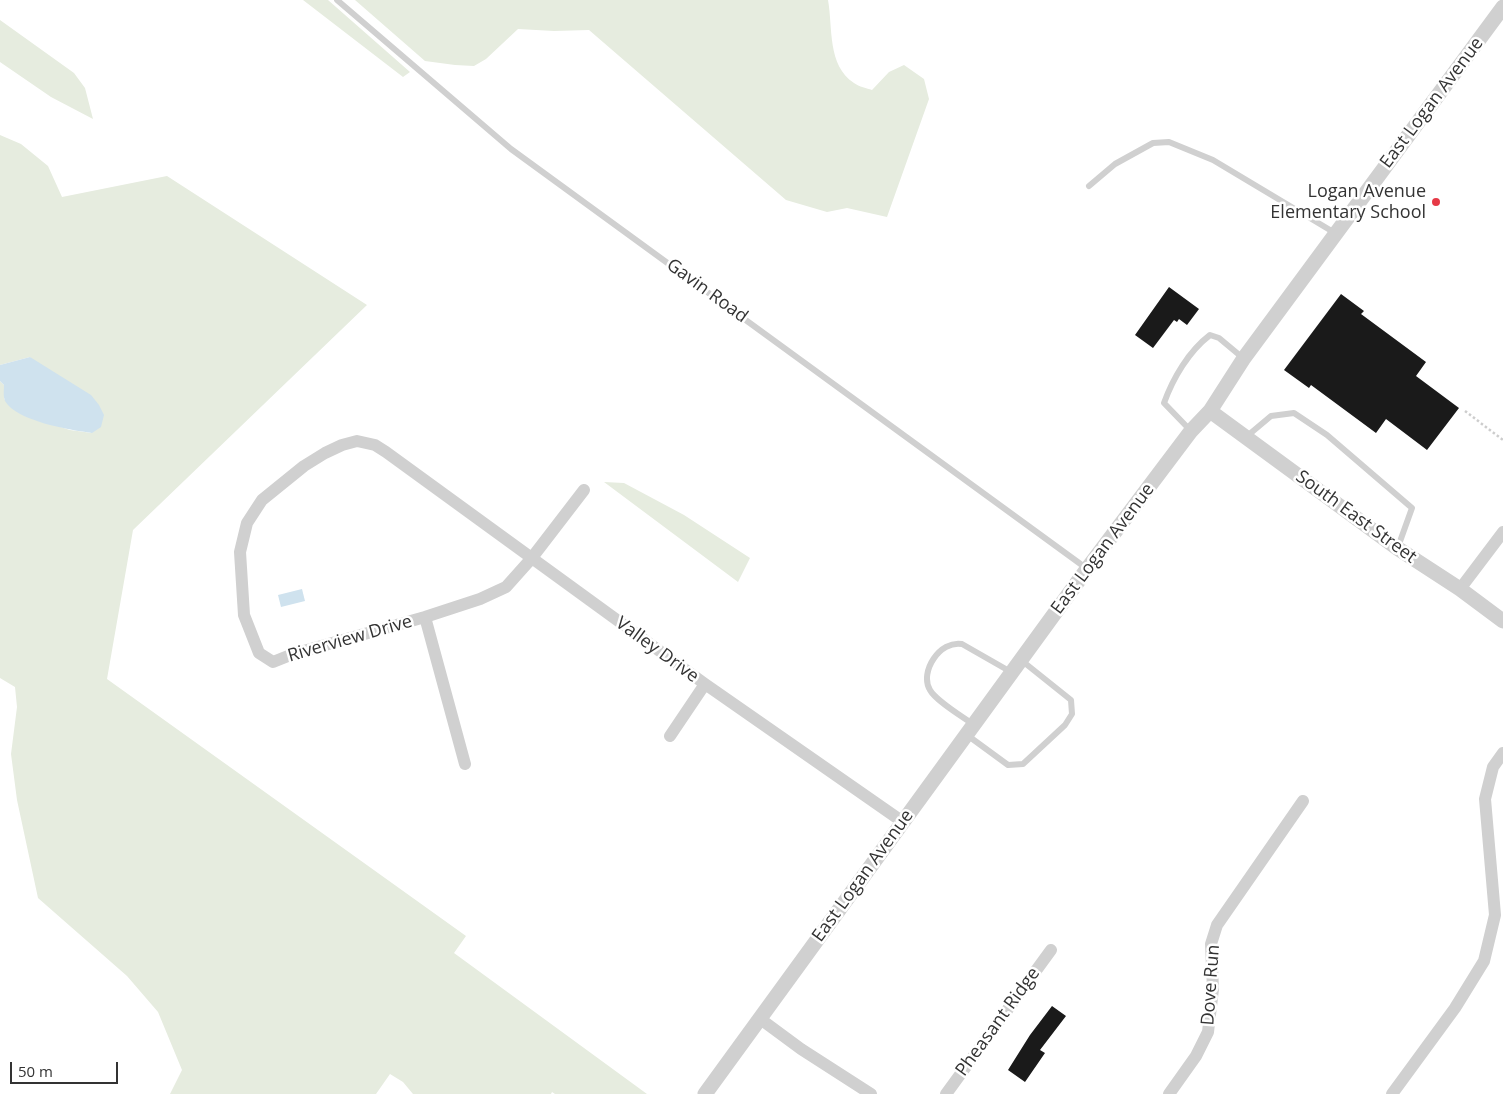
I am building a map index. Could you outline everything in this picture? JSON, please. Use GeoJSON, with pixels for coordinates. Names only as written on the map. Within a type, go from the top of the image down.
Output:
{"type":"FeatureCollection","features":[{"type":"Feature","properties":{"kind":"street","name":"East Logan Avenue"},"geometry":{"type":"LineString","coordinates":[[705,1094],[1088,569],[1191,431],[1210,411],[1244,358],[1503,7]]}},
{"type":"Feature","properties":{"kind":"street","name":"South East Street"},"geometry":{"type":"LineString","coordinates":[[1210,411],[1397,548],[1503,621]]}},
{"type":"Feature","properties":{"kind":"street","name":"Riverview Drive"},"geometry":{"type":"LineString","coordinates":[[415,473],[386,452],[375,446],[357,441],[342,445],[325,453],[304,466],[262,500],[247,523],[240,552],[244,615],[259,653],[273,662],[293,654],[425,617],[480,599],[506,587],[532,558],[584,490]]}},
{"type":"Feature","properties":{"kind":"street","name":"Valley Drive"},"geometry":{"type":"LineString","coordinates":[[415,473],[705,684],[903,822]]}},
{"type":"Feature","properties":{"kind":"street"},"geometry":{"type":"LineString","coordinates":[[1460,590],[1503,532]]}},
{"type":"Feature","properties":{"kind":"street"},"geometry":{"type":"LineString","coordinates":[[425,617],[465,764]]}},
{"type":"Feature","properties":{"kind":"street"},"geometry":{"type":"LineString","coordinates":[[670,736],[705,684]]}},
{"type":"Feature","properties":{"kind":"street"},"geometry":{"type":"LineString","coordinates":[[1392,1094],[1455,1008],[1484,961],[1495,915],[1485,799],[1493,767],[1503,754]]}},
{"type":"Feature","properties":{"kind":"street","name":"Dove Run"},"geometry":{"type":"LineString","coordinates":[[1169,1094],[1196,1056],[1208,1032],[1213,989],[1211,944],[1217,925],[1303,801]]}},
{"type":"Feature","properties":{"kind":"street","name":"Pheasant Ridge"},"geometry":{"type":"LineString","coordinates":[[946,1094],[1051,950]]}},
{"type":"Feature","properties":{"kind":"street"},"geometry":{"type":"LineString","coordinates":[[760,1018],[801,1049],[870,1094]]}},
{"type":"Feature","properties":{"kind":"lane","name":"Gavin Road"},"geometry":{"type":"LineString","coordinates":[[337,0],[512,149],[1088,569]]}},
{"type":"Feature","properties":{"kind":"lane"},"geometry":{"type":"LineString","coordinates":[[1089,186],[1115,164],[1154,143],[1169,142],[1213,160],[1335,233]]}},
{"type":"Feature","properties":{"kind":"lane"},"geometry":{"type":"LineString","coordinates":[[1191,431],[1164,403],[1168,390],[1192,352],[1199,343],[1210,335],[1219,338],[1244,358]]}},
{"type":"Feature","properties":{"kind":"lane"},"geometry":{"type":"LineString","coordinates":[[1246,437],[1271,416],[1294,413],[1328,435],[1412,508],[1397,548]]}},
{"type":"Feature","properties":{"kind":"lane"},"geometry":{"type":"LineString","coordinates":[[1012,673],[962,644],[956,643],[947,645],[938,652],[927,679],[930,690],[1008,765],[1023,764],[1065,725],[1072,714],[1071,700],[1021,660]]}},
{"type":"Feature","properties":{"kind":"path"},"geometry":{"type":"LineString","coordinates":[[1465,412],[1503,440]]}},
{"type":"Feature","properties":{"kind":"shaded area"},"geometry":{"type":"Polygon","coordinates":[[[303,0],[328,0],[410,72],[403,77],[303,0]]]}},
{"type":"Feature","properties":{"kind":"shaded area"},"geometry":{"type":"Polygon","coordinates":[[[355,0],[828,0],[835,56],[845,75],[856,84],[872,90],[889,72],[904,65],[924,79],[929,99],[887,217],[847,208],[827,212],[786,200],[589,30],[518,29],[486,59],[474,66],[455,65],[425,61],[355,0]]]}},
{"type":"Feature","properties":{"kind":"shaded area"},"geometry":{"type":"Polygon","coordinates":[[[0,20],[74,73],[85,88],[93,119],[51,97],[0,62],[0,20]]]}},
{"type":"Feature","properties":{"kind":"shaded area"},"geometry":{"type":"Polygon","coordinates":[[[0,135],[21,144],[48,166],[62,197],[167,176],[367,305],[133,530],[107,679],[466,936],[454,953],[647,1094],[555,1094],[552,1092],[551,1094],[413,1094],[403,1082],[390,1074],[376,1094],[170,1094],[182,1070],[158,1012],[127,976],[38,898],[17,800],[11,754],[17,707],[15,687],[0,678],[0,381],[4,385],[4,399],[25,416],[70,430],[92,433],[30,357],[0,365],[0,135]]]}},
{"type":"Feature","properties":{"kind":"shaded area"},"geometry":{"type":"Polygon","coordinates":[[[604,482],[624,483],[684,515],[750,558],[738,582],[604,482]]]}},
{"type":"Feature","properties":{"kind":"water"},"geometry":{"type":"Polygon","coordinates":[[[30,357],[91,395],[104,415],[101,427],[92,433],[71,430],[32,419],[11,408],[4,399],[4,385],[0,381],[0,365],[30,357]]]}},
{"type":"Feature","properties":{"kind":"water"},"geometry":{"type":"Polygon","coordinates":[[[302,589],[305,601],[281,607],[278,595],[302,589]]]}},
{"type":"Feature","properties":{"kind":"building"},"geometry":{"type":"Polygon","coordinates":[[[1169,287],[1199,309],[1187,325],[1179,319],[1177,322],[1174,320],[1153,348],[1135,335],[1169,287]]]}},
{"type":"Feature","properties":{"kind":"building"},"geometry":{"type":"Polygon","coordinates":[[[1341,294],[1364,311],[1361,314],[1426,362],[1416,376],[1459,408],[1427,450],[1386,419],[1376,433],[1311,385],[1309,388],[1284,370],[1341,294]]]}},
{"type":"Feature","properties":{"kind":"building"},"geometry":{"type":"Polygon","coordinates":[[[1052,1006],[1066,1016],[1040,1050],[1045,1053],[1025,1082],[1008,1070],[1030,1035],[1052,1006]]]}},
{"type":"Feature","properties":{"kind":"place","name":"Logan Avenue Elementary School"},"geometry":{"type":"Point","coordinates":[1436,202]}}]}
